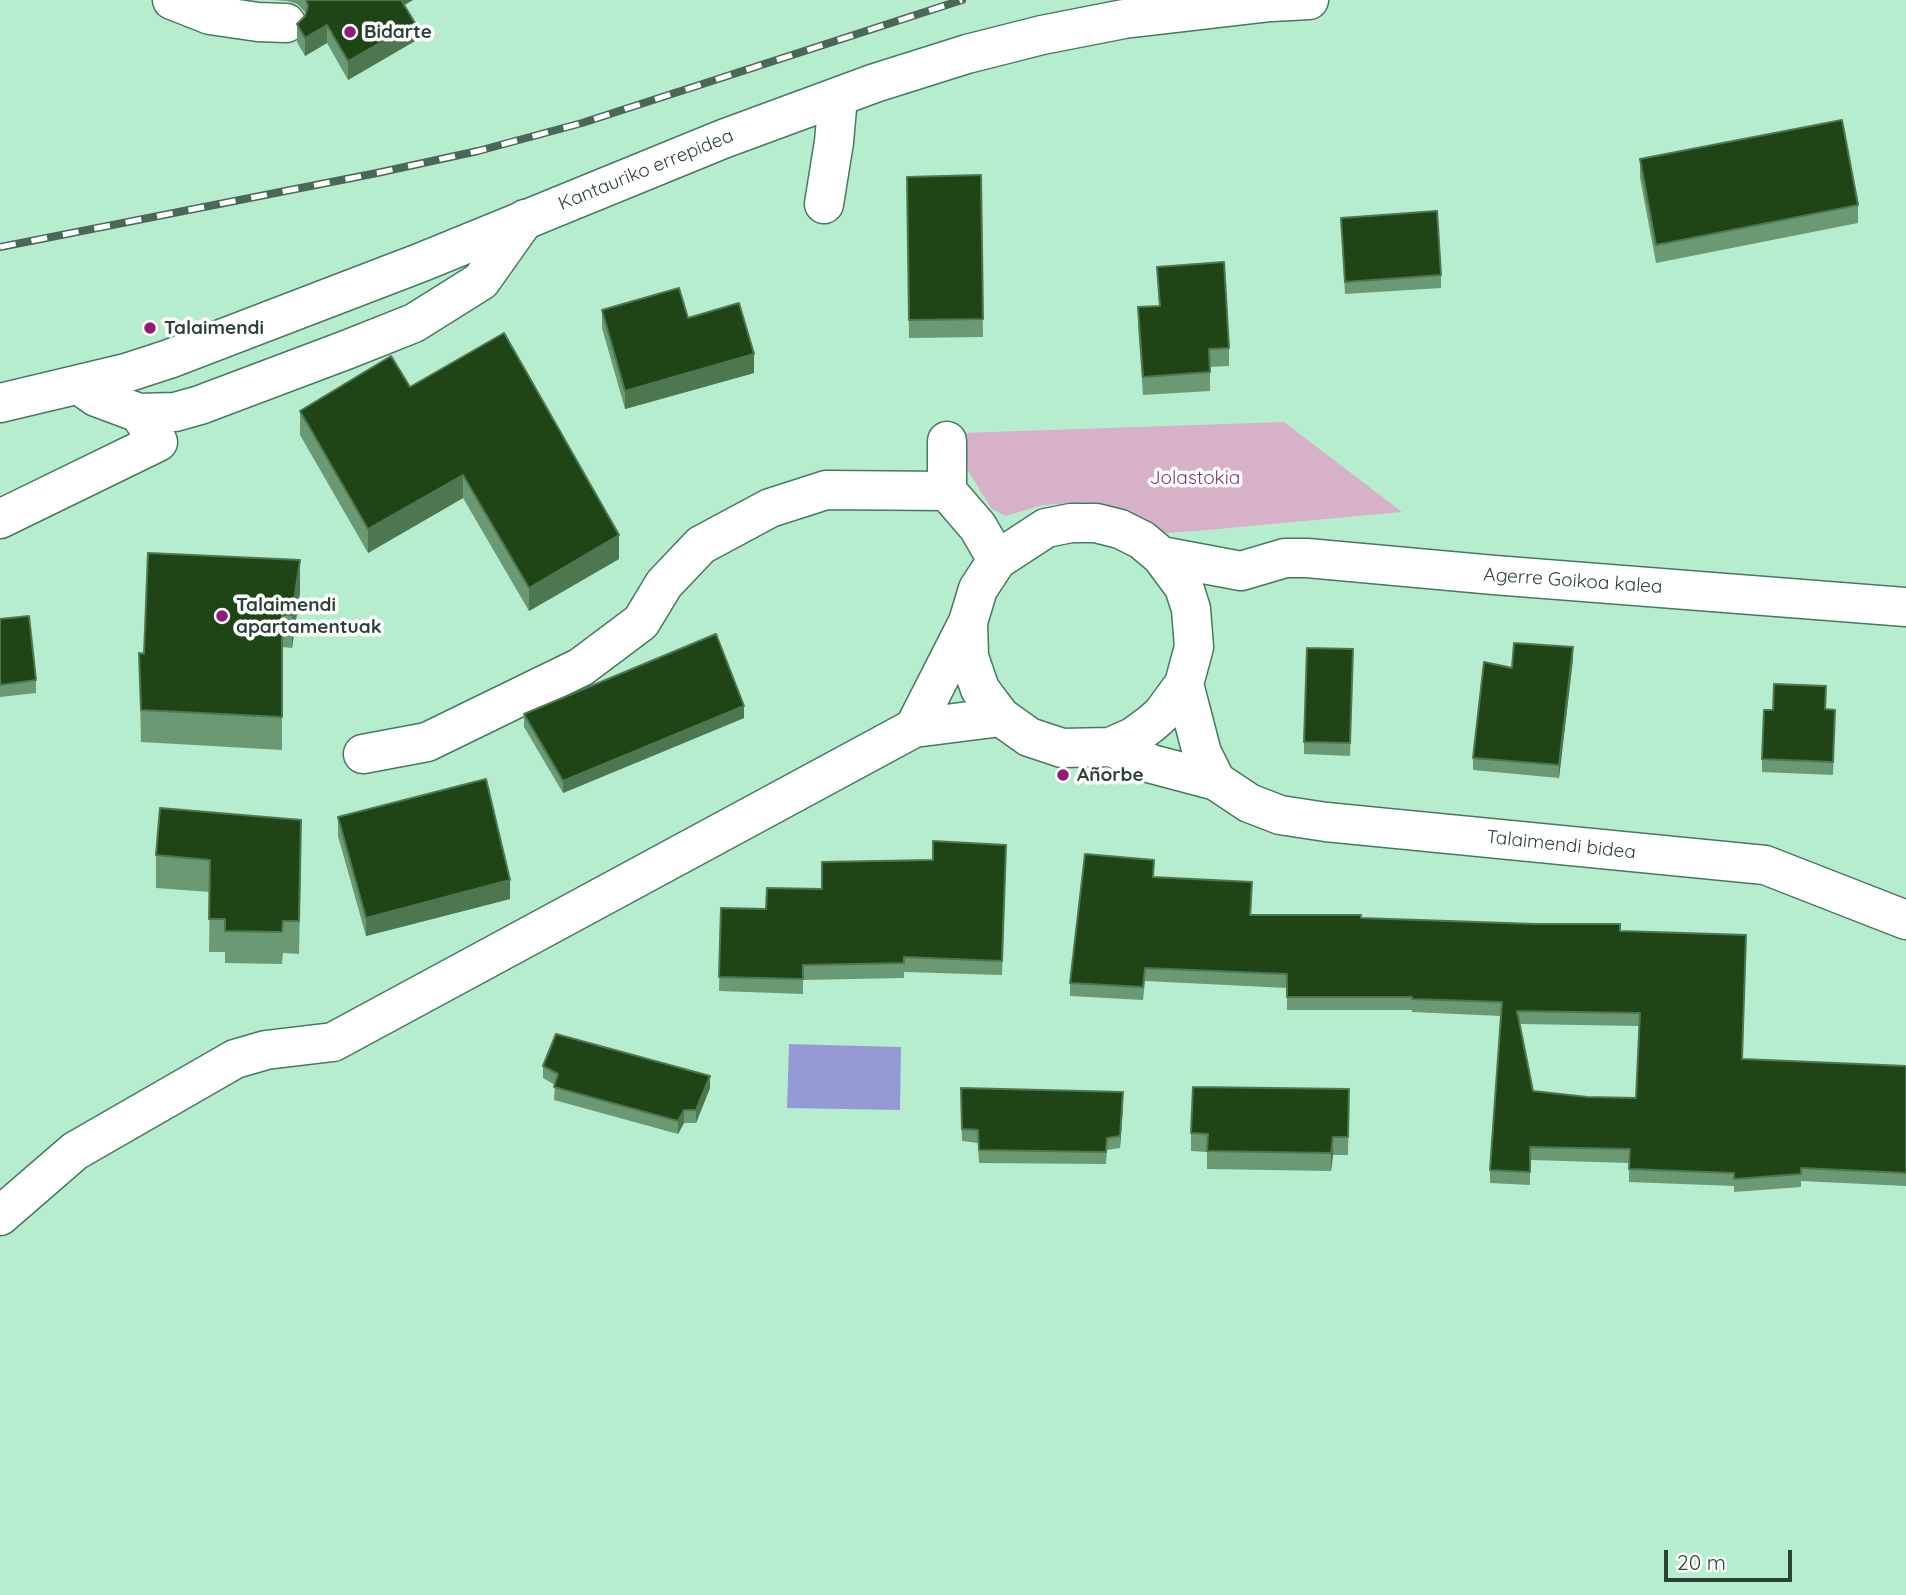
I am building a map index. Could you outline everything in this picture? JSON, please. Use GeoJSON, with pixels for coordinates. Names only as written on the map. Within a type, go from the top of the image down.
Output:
{"type":"FeatureCollection","features":[{"type":"Feature","properties":{"kind":"main road"},"geometry":{"type":"LineString","coordinates":[[172,0],[210,15],[286,23]]}},
{"type":"Feature","properties":{"kind":"main road","name":"Kantauriko errepidea"},"geometry":{"type":"LineString","coordinates":[[0,403],[127,373],[169,359],[422,262],[723,139],[875,83],[967,54],[1042,35],[1124,19],[1309,0]]}},
{"type":"Feature","properties":{"kind":"main road"},"geometry":{"type":"LineString","coordinates":[[824,204],[838,97]]}},
{"type":"Feature","properties":{"kind":"main road"},"geometry":{"type":"LineString","coordinates":[[79,385],[96,397],[139,413],[175,412],[200,405],[414,323],[481,281],[525,219]]}},
{"type":"Feature","properties":{"kind":"main road"},"geometry":{"type":"LineString","coordinates":[[0,519],[158,442],[139,413]]}},
{"type":"Feature","properties":{"kind":"main road"},"geometry":{"type":"LineString","coordinates":[[947,441],[947,491],[978,527],[997,560]]}},
{"type":"Feature","properties":{"kind":"main road"},"geometry":{"type":"LineString","coordinates":[[363,754],[427,742],[580,667],[641,622],[664,583],[701,545],[770,508],[825,490],[947,491]]}},
{"type":"Feature","properties":{"kind":"main road"},"geometry":{"type":"LineString","coordinates":[[914,728],[968,622],[978,589],[997,560],[1046,528],[1071,523],[1096,523],[1120,529],[1142,540],[1161,555],[1184,587],[1191,609],[1194,647],[1184,684],[1162,714],[1133,737],[1111,747],[1062,748],[1029,737],[1001,717],[980,689],[969,657],[968,622]]}},
{"type":"Feature","properties":{"kind":"main road","name":"Agerre Goikoa kalea"},"geometry":{"type":"LineString","coordinates":[[1161,555],[1241,571],[1285,558],[1307,558],[1906,607]]}},
{"type":"Feature","properties":{"kind":"main road"},"geometry":{"type":"LineString","coordinates":[[1192,629],[1241,571]]}},
{"type":"Feature","properties":{"kind":"main road"},"geometry":{"type":"LineString","coordinates":[[1184,684],[1202,753],[1216,781]]}},
{"type":"Feature","properties":{"kind":"main road"},"geometry":{"type":"LineString","coordinates":[[0,1216],[75,1151],[235,1059],[265,1050],[333,1042],[914,728],[1001,717]]}},
{"type":"Feature","properties":{"kind":"main road","name":"Talaimendi bidea"},"geometry":{"type":"LineString","coordinates":[[1111,747],[1152,764],[1216,781],[1249,803],[1280,815],[1765,865],[1906,920]]}},
{"type":"Feature","properties":{"kind":"green space","name":"Jolastokia"},"geometry":{"type":"Polygon","coordinates":[[[1284,422],[1402,512],[1167,533],[1115,510],[1087,502],[1043,505],[1005,516],[991,508],[967,469],[962,433],[1284,422]]]}},
{"type":"Feature","properties":{"kind":"water"},"geometry":{"type":"Polygon","coordinates":[[[789,1044],[901,1047],[900,1110],[787,1108],[789,1044]]]}},
{"type":"Feature","properties":{"kind":"building"},"geometry":{"type":"Polygon","coordinates":[[[306,0],[401,0],[415,23],[348,61],[327,25],[305,38],[297,24],[305,16],[308,6],[306,0]]]}},
{"type":"Feature","properties":{"kind":"building"},"geometry":{"type":"Polygon","coordinates":[[[1842,120],[1858,205],[1656,245],[1640,159],[1842,120]]]}},
{"type":"Feature","properties":{"kind":"building"},"geometry":{"type":"Polygon","coordinates":[[[981,175],[983,319],[909,320],[907,177],[981,175]]]}},
{"type":"Feature","properties":{"kind":"building"},"geometry":{"type":"Polygon","coordinates":[[[1437,211],[1441,275],[1345,282],[1341,218],[1437,211]]]}},
{"type":"Feature","properties":{"kind":"building"},"geometry":{"type":"Polygon","coordinates":[[[1224,262],[1229,348],[1209,349],[1210,372],[1143,377],[1138,307],[1160,306],[1157,267],[1224,262]]]}},
{"type":"Feature","properties":{"kind":"building"},"geometry":{"type":"Polygon","coordinates":[[[679,288],[688,318],[739,303],[754,354],[625,391],[602,310],[679,288]]]}},
{"type":"Feature","properties":{"kind":"building"},"geometry":{"type":"Polygon","coordinates":[[[504,333],[619,535],[529,588],[463,475],[368,529],[300,411],[391,356],[410,387],[504,333]]]}},
{"type":"Feature","properties":{"kind":"building"},"geometry":{"type":"Polygon","coordinates":[[[148,553],[300,560],[292,615],[282,615],[282,717],[141,710],[139,653],[144,654],[148,553]]]}},
{"type":"Feature","properties":{"kind":"building"},"geometry":{"type":"Polygon","coordinates":[[[29,616],[36,680],[0,685],[0,619],[29,616]]]}},
{"type":"Feature","properties":{"kind":"building"},"geometry":{"type":"Polygon","coordinates":[[[716,634],[744,706],[563,781],[524,714],[716,634]]]}},
{"type":"Feature","properties":{"kind":"building"},"geometry":{"type":"Polygon","coordinates":[[[1514,643],[1573,647],[1559,765],[1473,758],[1484,662],[1512,668],[1514,643]]]}},
{"type":"Feature","properties":{"kind":"building"},"geometry":{"type":"Polygon","coordinates":[[[1307,648],[1353,649],[1350,743],[1304,742],[1307,648]]]}},
{"type":"Feature","properties":{"kind":"building"},"geometry":{"type":"Polygon","coordinates":[[[1774,684],[1826,686],[1825,709],[1835,710],[1833,762],[1762,759],[1764,710],[1773,710],[1774,684]]]}},
{"type":"Feature","properties":{"kind":"building"},"geometry":{"type":"Polygon","coordinates":[[[486,779],[510,880],[366,918],[338,817],[486,779]]]}},
{"type":"Feature","properties":{"kind":"building"},"geometry":{"type":"Polygon","coordinates":[[[160,808],[301,820],[299,921],[283,921],[282,932],[225,931],[225,919],[209,919],[210,860],[156,855],[160,808]]]}},
{"type":"Feature","properties":{"kind":"building"},"geometry":{"type":"Polygon","coordinates":[[[933,841],[1006,845],[1002,961],[904,957],[904,963],[803,965],[803,979],[719,977],[721,908],[766,909],[767,888],[822,889],[822,862],[933,860],[933,841]]]}},
{"type":"Feature","properties":{"kind":"building"},"geometry":{"type":"Polygon","coordinates":[[[1085,854],[1154,860],[1153,877],[1252,882],[1250,915],[1361,915],[1361,918],[1620,924],[1620,931],[1746,935],[1742,1059],[1906,1066],[1906,1173],[1801,1168],[1801,1174],[1734,1179],[1734,1173],[1629,1169],[1630,1149],[1530,1147],[1530,1172],[1490,1170],[1502,1002],[1412,997],[1287,997],[1287,974],[1145,968],[1143,987],[1070,983],[1085,854]],[[1517,1011],[1533,1091],[1587,1097],[1636,1098],[1640,1013],[1517,1011]]]}},
{"type":"Feature","properties":{"kind":"building"},"geometry":{"type":"Polygon","coordinates":[[[556,1034],[710,1076],[696,1110],[684,1110],[678,1121],[554,1087],[558,1074],[543,1066],[556,1034]]]}},
{"type":"Feature","properties":{"kind":"building"},"geometry":{"type":"Polygon","coordinates":[[[1193,1087],[1349,1089],[1348,1137],[1333,1137],[1331,1153],[1207,1151],[1208,1134],[1191,1133],[1193,1087]]]}},
{"type":"Feature","properties":{"kind":"building"},"geometry":{"type":"Polygon","coordinates":[[[961,1088],[1123,1092],[1120,1136],[1107,1138],[1106,1152],[979,1150],[978,1130],[962,1129],[961,1088]]]}},
{"type":"Feature","properties":{"kind":"railway"},"geometry":{"type":"LineString","coordinates":[[0,247],[478,151],[582,123],[962,0]]}},
{"type":"Feature","properties":{"kind":"place","name":"Bidarte"},"geometry":{"type":"Point","coordinates":[350,32]}},
{"type":"Feature","properties":{"kind":"place","name":"Talaimendi"},"geometry":{"type":"Point","coordinates":[150,328]}},
{"type":"Feature","properties":{"kind":"place","name":"Talaimendi apartamentuak"},"geometry":{"type":"Point","coordinates":[222,616]}},
{"type":"Feature","properties":{"kind":"place","name":"Añorbe"},"geometry":{"type":"Point","coordinates":[1063,775]}}]}
